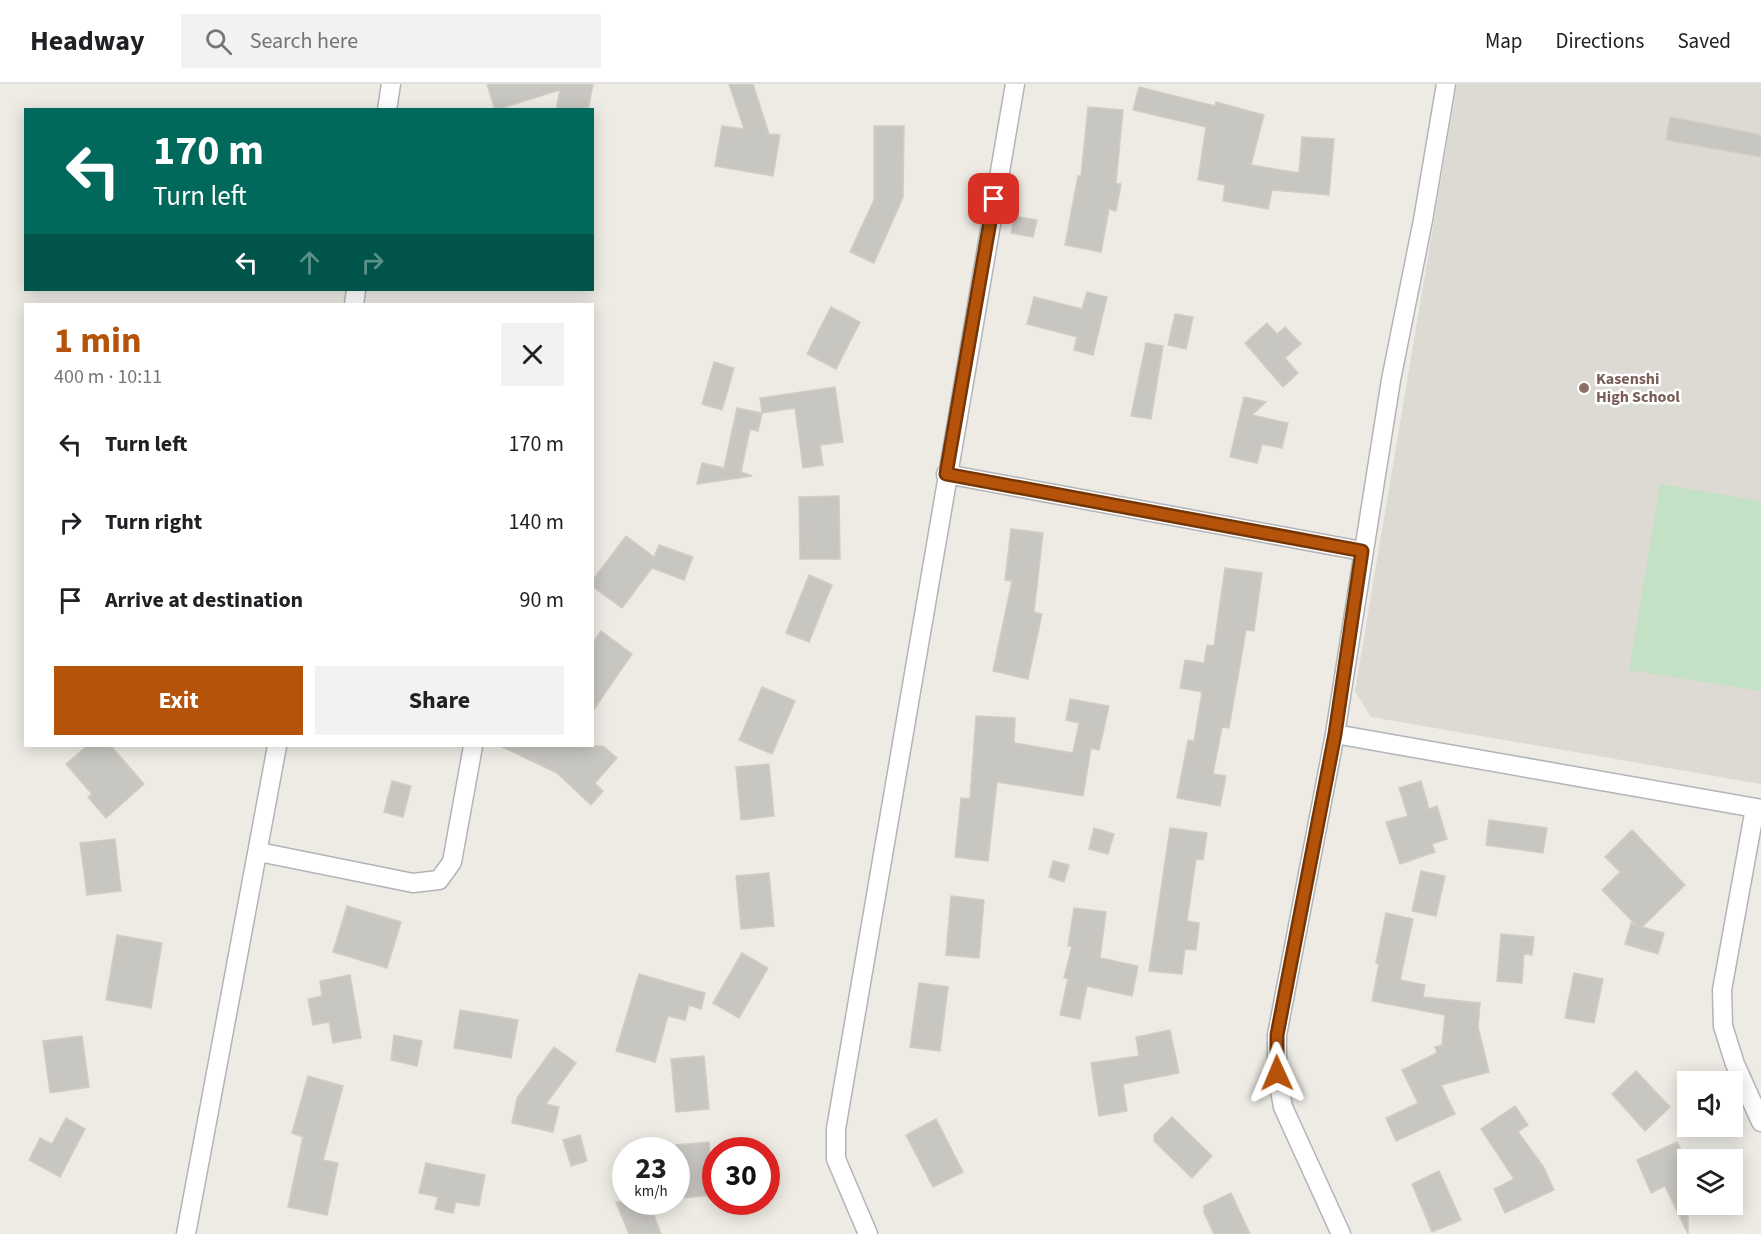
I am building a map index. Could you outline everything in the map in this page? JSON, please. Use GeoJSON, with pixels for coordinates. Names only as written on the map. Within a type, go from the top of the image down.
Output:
{"type":"FeatureCollection","features":[{"type":"Feature","properties":{"kind":"street"},"geometry":{"type":"LineString","coordinates":[[387,108],[391,84]]}},
{"type":"Feature","properties":{"kind":"street"},"geometry":{"type":"LineString","coordinates":[[868,1234],[836,1159],[836,1129],[946,474],[1015,84]]}},
{"type":"Feature","properties":{"kind":"street"},"geometry":{"type":"LineString","coordinates":[[1341,1234],[1283,1107],[1277,1073],[1277,1035],[1335,734],[1362,551],[1391,380],[1423,220],[1446,84]]}},
{"type":"Feature","properties":{"kind":"street"},"geometry":{"type":"LineString","coordinates":[[946,474],[1362,551]]}},
{"type":"Feature","properties":{"kind":"street"},"geometry":{"type":"LineString","coordinates":[[1335,734],[1758,809],[1722,990],[1723,1026],[1736,1064],[1761,1122]]}},
{"type":"Feature","properties":{"kind":"street"},"geometry":{"type":"LineString","coordinates":[[186,1234],[277,747]]}},
{"type":"Feature","properties":{"kind":"street"},"geometry":{"type":"LineString","coordinates":[[259,852],[413,883],[439,880],[452,862],[472,747]]}},
{"type":"Feature","properties":{"kind":"shaded area","name":"Kasenshi High School"},"geometry":{"type":"Polygon","coordinates":[[[1457,84],[1761,84],[1761,784],[1371,717],[1355,691],[1457,84]]]}},
{"type":"Feature","properties":{"kind":"green space"},"geometry":{"type":"Polygon","coordinates":[[[1660,484],[1761,501],[1761,691],[1629,670],[1660,484]]]}},
{"type":"Feature","properties":{"kind":"building"},"geometry":{"type":"Polygon","coordinates":[[[487,84],[593,84],[588,108],[556,108],[560,90],[502,108],[494,108],[487,84]]]}},
{"type":"Feature","properties":{"kind":"building"},"geometry":{"type":"Polygon","coordinates":[[[729,84],[753,84],[769,134],[780,135],[773,176],[715,166],[722,126],[744,129],[729,84]]]}},
{"type":"Feature","properties":{"kind":"building"},"geometry":{"type":"Polygon","coordinates":[[[1139,87],[1215,106],[1216,102],[1264,115],[1251,165],[1299,173],[1302,137],[1334,139],[1329,195],[1272,190],[1268,209],[1223,201],[1225,185],[1198,180],[1206,127],[1133,110],[1139,87]]]}},
{"type":"Feature","properties":{"kind":"building"},"geometry":{"type":"Polygon","coordinates":[[[1088,107],[1123,110],[1116,183],[1121,184],[1116,211],[1109,209],[1101,252],[1065,245],[1078,176],[1081,176],[1088,107]]]}},
{"type":"Feature","properties":{"kind":"building"},"geometry":{"type":"Polygon","coordinates":[[[1670,117],[1761,135],[1761,157],[1666,140],[1670,117]]]}},
{"type":"Feature","properties":{"kind":"building"},"geometry":{"type":"Polygon","coordinates":[[[874,126],[904,126],[903,197],[874,263],[850,252],[874,200],[874,126]]]}},
{"type":"Feature","properties":{"kind":"building"},"geometry":{"type":"Polygon","coordinates":[[[1015,216],[1037,220],[1033,237],[1011,233],[1015,216]]]}},
{"type":"Feature","properties":{"kind":"building"},"geometry":{"type":"Polygon","coordinates":[[[1087,292],[1107,297],[1093,355],[1074,350],[1077,337],[1027,324],[1034,297],[1082,309],[1087,292]]]}},
{"type":"Feature","properties":{"kind":"building"},"geometry":{"type":"Polygon","coordinates":[[[831,307],[860,322],[836,369],[807,354],[831,307]]]}},
{"type":"Feature","properties":{"kind":"building"},"geometry":{"type":"Polygon","coordinates":[[[1175,314],[1193,317],[1186,349],[1168,345],[1175,314]]]}},
{"type":"Feature","properties":{"kind":"building"},"geometry":{"type":"Polygon","coordinates":[[[1267,323],[1277,334],[1285,327],[1301,344],[1285,358],[1298,373],[1283,387],[1245,343],[1267,323]]]}},
{"type":"Feature","properties":{"kind":"building"},"geometry":{"type":"Polygon","coordinates":[[[1146,343],[1163,346],[1151,419],[1131,416],[1146,343]]]}},
{"type":"Feature","properties":{"kind":"building"},"geometry":{"type":"Polygon","coordinates":[[[714,362],[734,368],[722,410],[702,404],[714,362]]]}},
{"type":"Feature","properties":{"kind":"building"},"geometry":{"type":"Polygon","coordinates":[[[835,387],[843,442],[820,445],[823,465],[803,468],[795,408],[762,413],[760,398],[835,387]]]}},
{"type":"Feature","properties":{"kind":"building"},"geometry":{"type":"Polygon","coordinates":[[[1244,397],[1266,402],[1252,415],[1288,423],[1282,448],[1262,444],[1257,463],[1230,457],[1244,397]]]}},
{"type":"Feature","properties":{"kind":"building"},"geometry":{"type":"Polygon","coordinates":[[[737,408],[762,413],[758,431],[750,429],[741,472],[752,476],[697,484],[702,463],[724,468],[737,408]]]}},
{"type":"Feature","properties":{"kind":"building"},"geometry":{"type":"Polygon","coordinates":[[[839,496],[840,559],[800,559],[799,497],[839,496]]]}},
{"type":"Feature","properties":{"kind":"building"},"geometry":{"type":"Polygon","coordinates":[[[1011,529],[1043,533],[1034,612],[1042,614],[1028,679],[993,671],[1012,581],[1005,580],[1011,529]]]}},
{"type":"Feature","properties":{"kind":"building"},"geometry":{"type":"Polygon","coordinates":[[[626,536],[654,557],[659,545],[693,557],[684,580],[652,568],[622,608],[594,587],[594,578],[626,536]]]}},
{"type":"Feature","properties":{"kind":"building"},"geometry":{"type":"Polygon","coordinates":[[[1225,568],[1262,573],[1254,631],[1246,630],[1229,728],[1222,727],[1213,774],[1226,776],[1220,806],[1177,798],[1188,740],[1194,741],[1202,692],[1180,688],[1185,660],[1204,663],[1207,645],[1214,646],[1225,568]]]}},
{"type":"Feature","properties":{"kind":"building"},"geometry":{"type":"Polygon","coordinates":[[[809,575],[832,585],[809,642],[786,633],[809,575]]]}},
{"type":"Feature","properties":{"kind":"building"},"geometry":{"type":"Polygon","coordinates":[[[601,631],[632,654],[594,709],[594,641],[601,631]]]}},
{"type":"Feature","properties":{"kind":"building"},"geometry":{"type":"Polygon","coordinates":[[[762,687],[795,701],[772,754],[739,740],[762,687]]]}},
{"type":"Feature","properties":{"kind":"building"},"geometry":{"type":"Polygon","coordinates":[[[1070,699],[1109,706],[1099,750],[1091,748],[1083,796],[997,782],[988,861],[955,857],[961,798],[970,799],[976,716],[1015,718],[1014,743],[1073,753],[1079,723],[1066,720],[1070,699]]]}},
{"type":"Feature","properties":{"kind":"building"},"geometry":{"type":"Polygon","coordinates":[[[603,746],[617,758],[595,783],[603,791],[591,805],[557,773],[502,747],[603,746]]]}},
{"type":"Feature","properties":{"kind":"building"},"geometry":{"type":"Polygon","coordinates":[[[86,747],[112,747],[144,784],[106,818],[88,797],[92,794],[66,764],[86,747]]]}},
{"type":"Feature","properties":{"kind":"building"},"geometry":{"type":"Polygon","coordinates":[[[769,764],[774,816],[741,820],[736,767],[769,764]]]}},
{"type":"Feature","properties":{"kind":"building"},"geometry":{"type":"Polygon","coordinates":[[[392,781],[411,786],[403,817],[384,812],[392,781]]]}},
{"type":"Feature","properties":{"kind":"building"},"geometry":{"type":"Polygon","coordinates":[[[1421,781],[1429,809],[1437,806],[1447,839],[1432,844],[1435,852],[1400,864],[1386,822],[1408,816],[1399,788],[1421,781]]]}},
{"type":"Feature","properties":{"kind":"building"},"geometry":{"type":"Polygon","coordinates":[[[1489,820],[1547,828],[1543,853],[1486,845],[1489,820]]]}},
{"type":"Feature","properties":{"kind":"building"},"geometry":{"type":"Polygon","coordinates":[[[1094,828],[1114,834],[1108,854],[1089,849],[1094,828]]]}},
{"type":"Feature","properties":{"kind":"building"},"geometry":{"type":"Polygon","coordinates":[[[1170,828],[1207,833],[1203,860],[1196,859],[1187,921],[1199,923],[1196,950],[1185,949],[1182,974],[1149,971],[1170,828]]]}},
{"type":"Feature","properties":{"kind":"building"},"geometry":{"type":"Polygon","coordinates":[[[1632,830],[1685,885],[1642,927],[1664,933],[1658,954],[1625,944],[1631,923],[1636,925],[1602,890],[1620,872],[1605,857],[1632,830]]]}},
{"type":"Feature","properties":{"kind":"building"},"geometry":{"type":"Polygon","coordinates":[[[115,839],[121,891],[87,895],[80,843],[115,839]]]}},
{"type":"Feature","properties":{"kind":"building"},"geometry":{"type":"Polygon","coordinates":[[[1053,861],[1069,865],[1064,882],[1049,877],[1053,861]]]}},
{"type":"Feature","properties":{"kind":"building"},"geometry":{"type":"Polygon","coordinates":[[[1421,871],[1445,876],[1436,916],[1412,911],[1421,871]]]}},
{"type":"Feature","properties":{"kind":"building"},"geometry":{"type":"Polygon","coordinates":[[[769,873],[774,926],[741,929],[736,876],[769,873]]]}},
{"type":"Feature","properties":{"kind":"building"},"geometry":{"type":"Polygon","coordinates":[[[951,896],[984,900],[979,958],[946,955],[951,896]]]}},
{"type":"Feature","properties":{"kind":"building"},"geometry":{"type":"Polygon","coordinates":[[[347,906],[401,922],[387,968],[333,952],[347,906]]]}},
{"type":"Feature","properties":{"kind":"building"},"geometry":{"type":"Polygon","coordinates":[[[1074,908],[1106,912],[1100,958],[1138,966],[1132,996],[1087,986],[1080,1019],[1060,1015],[1068,979],[1064,978],[1072,946],[1068,946],[1074,908]]]}},
{"type":"Feature","properties":{"kind":"building"},"geometry":{"type":"Polygon","coordinates":[[[1386,913],[1413,919],[1400,980],[1425,985],[1423,997],[1480,1003],[1478,1027],[1489,1072],[1441,1085],[1455,1114],[1396,1141],[1386,1118],[1418,1103],[1402,1070],[1437,1053],[1435,1047],[1442,1045],[1445,1015],[1372,1001],[1379,964],[1376,963],[1386,913]]]}},
{"type":"Feature","properties":{"kind":"building"},"geometry":{"type":"Polygon","coordinates":[[[1501,934],[1534,937],[1532,955],[1524,954],[1522,983],[1497,981],[1501,934]]]}},
{"type":"Feature","properties":{"kind":"building"},"geometry":{"type":"Polygon","coordinates":[[[117,935],[162,943],[151,1008],[106,1000],[117,935]]]}},
{"type":"Feature","properties":{"kind":"building"},"geometry":{"type":"Polygon","coordinates":[[[742,953],[768,968],[739,1018],[713,1003],[742,953]]]}},
{"type":"Feature","properties":{"kind":"building"},"geometry":{"type":"Polygon","coordinates":[[[1574,973],[1603,979],[1594,1023],[1565,1018],[1574,973]]]}},
{"type":"Feature","properties":{"kind":"building"},"geometry":{"type":"Polygon","coordinates":[[[639,974],[705,993],[701,1009],[689,1005],[685,1020],[668,1016],[655,1062],[616,1051],[639,974]]]}},
{"type":"Feature","properties":{"kind":"building"},"geometry":{"type":"Polygon","coordinates":[[[350,975],[361,1038],[333,1043],[329,1022],[313,1025],[308,999],[322,996],[320,981],[350,975]]]}},
{"type":"Feature","properties":{"kind":"building"},"geometry":{"type":"Polygon","coordinates":[[[919,983],[948,987],[940,1051],[910,1047],[919,983]]]}},
{"type":"Feature","properties":{"kind":"building"},"geometry":{"type":"Polygon","coordinates":[[[460,1010],[518,1020],[511,1058],[454,1048],[460,1010]]]}},
{"type":"Feature","properties":{"kind":"building"},"geometry":{"type":"Polygon","coordinates":[[[1170,1030],[1179,1073],[1123,1084],[1127,1111],[1099,1116],[1091,1063],[1139,1056],[1136,1037],[1170,1030]]]}},
{"type":"Feature","properties":{"kind":"building"},"geometry":{"type":"Polygon","coordinates":[[[394,1035],[422,1041],[417,1066],[391,1060],[394,1035]]]}},
{"type":"Feature","properties":{"kind":"building"},"geometry":{"type":"Polygon","coordinates":[[[82,1036],[89,1087],[50,1093],[43,1041],[82,1036]]]}},
{"type":"Feature","properties":{"kind":"building"},"geometry":{"type":"Polygon","coordinates":[[[554,1047],[576,1063],[546,1104],[559,1107],[553,1132],[512,1123],[517,1098],[554,1047]]]}},
{"type":"Feature","properties":{"kind":"building"},"geometry":{"type":"Polygon","coordinates":[[[704,1056],[709,1109],[676,1112],[671,1059],[704,1056]]]}},
{"type":"Feature","properties":{"kind":"building"},"geometry":{"type":"Polygon","coordinates":[[[1636,1071],[1670,1107],[1645,1131],[1612,1094],[1636,1071]]]}},
{"type":"Feature","properties":{"kind":"building"},"geometry":{"type":"Polygon","coordinates":[[[308,1076],[343,1086],[323,1160],[338,1163],[327,1215],[288,1207],[303,1137],[292,1133],[308,1076]]]}},
{"type":"Feature","properties":{"kind":"building"},"geometry":{"type":"Polygon","coordinates":[[[1515,1106],[1528,1125],[1518,1132],[1543,1166],[1554,1190],[1505,1213],[1494,1189],[1514,1179],[1481,1129],[1515,1106]]]}},
{"type":"Feature","properties":{"kind":"building"},"geometry":{"type":"Polygon","coordinates":[[[1172,1117],[1212,1156],[1192,1178],[1154,1141],[1154,1135],[1172,1117]]]}},
{"type":"Feature","properties":{"kind":"building"},"geometry":{"type":"Polygon","coordinates":[[[66,1118],[85,1129],[60,1177],[29,1160],[40,1138],[52,1144],[66,1118]]]}},
{"type":"Feature","properties":{"kind":"building"},"geometry":{"type":"Polygon","coordinates":[[[936,1119],[963,1172],[933,1187],[906,1135],[936,1119]]]}},
{"type":"Feature","properties":{"kind":"building"},"geometry":{"type":"Polygon","coordinates":[[[580,1135],[587,1161],[571,1166],[563,1140],[580,1135]]]}},
{"type":"Feature","properties":{"kind":"building"},"geometry":{"type":"Polygon","coordinates":[[[1677,1142],[1680,1149],[1677,1149],[1677,1211],[1665,1186],[1651,1193],[1637,1160],[1677,1142]]]}},
{"type":"Feature","properties":{"kind":"building"},"geometry":{"type":"Polygon","coordinates":[[[702,1143],[702,1196],[690,1197],[690,1144],[702,1143]]]}},
{"type":"Feature","properties":{"kind":"building"},"geometry":{"type":"Polygon","coordinates":[[[426,1163],[485,1175],[479,1206],[456,1202],[453,1213],[435,1209],[438,1197],[419,1193],[426,1163]]]}},
{"type":"Feature","properties":{"kind":"building"},"geometry":{"type":"Polygon","coordinates":[[[1439,1171],[1461,1220],[1432,1232],[1412,1184],[1439,1171]]]}},
{"type":"Feature","properties":{"kind":"building"},"geometry":{"type":"Polygon","coordinates":[[[1231,1193],[1250,1234],[1214,1234],[1204,1212],[1204,1206],[1231,1193]]]}},
{"type":"Feature","properties":{"kind":"building"},"geometry":{"type":"Polygon","coordinates":[[[621,1215],[654,1215],[661,1234],[629,1234],[621,1215]]]}},
{"type":"Feature","properties":{"kind":"building"},"geometry":{"type":"Polygon","coordinates":[[[1679,1215],[1688,1215],[1688,1234],[1679,1215]]]}},
{"type":"Feature","properties":{"kind":"place","name":"Kasenshi High School"},"geometry":{"type":"Point","coordinates":[1584,388]}},
{"type":"Feature","properties":{"kind":"route"},"geometry":{"type":"LineString","coordinates":[[994,199],[946,474],[1362,551],[1335,734],[1277,1035],[1277,1073]]}}]}
